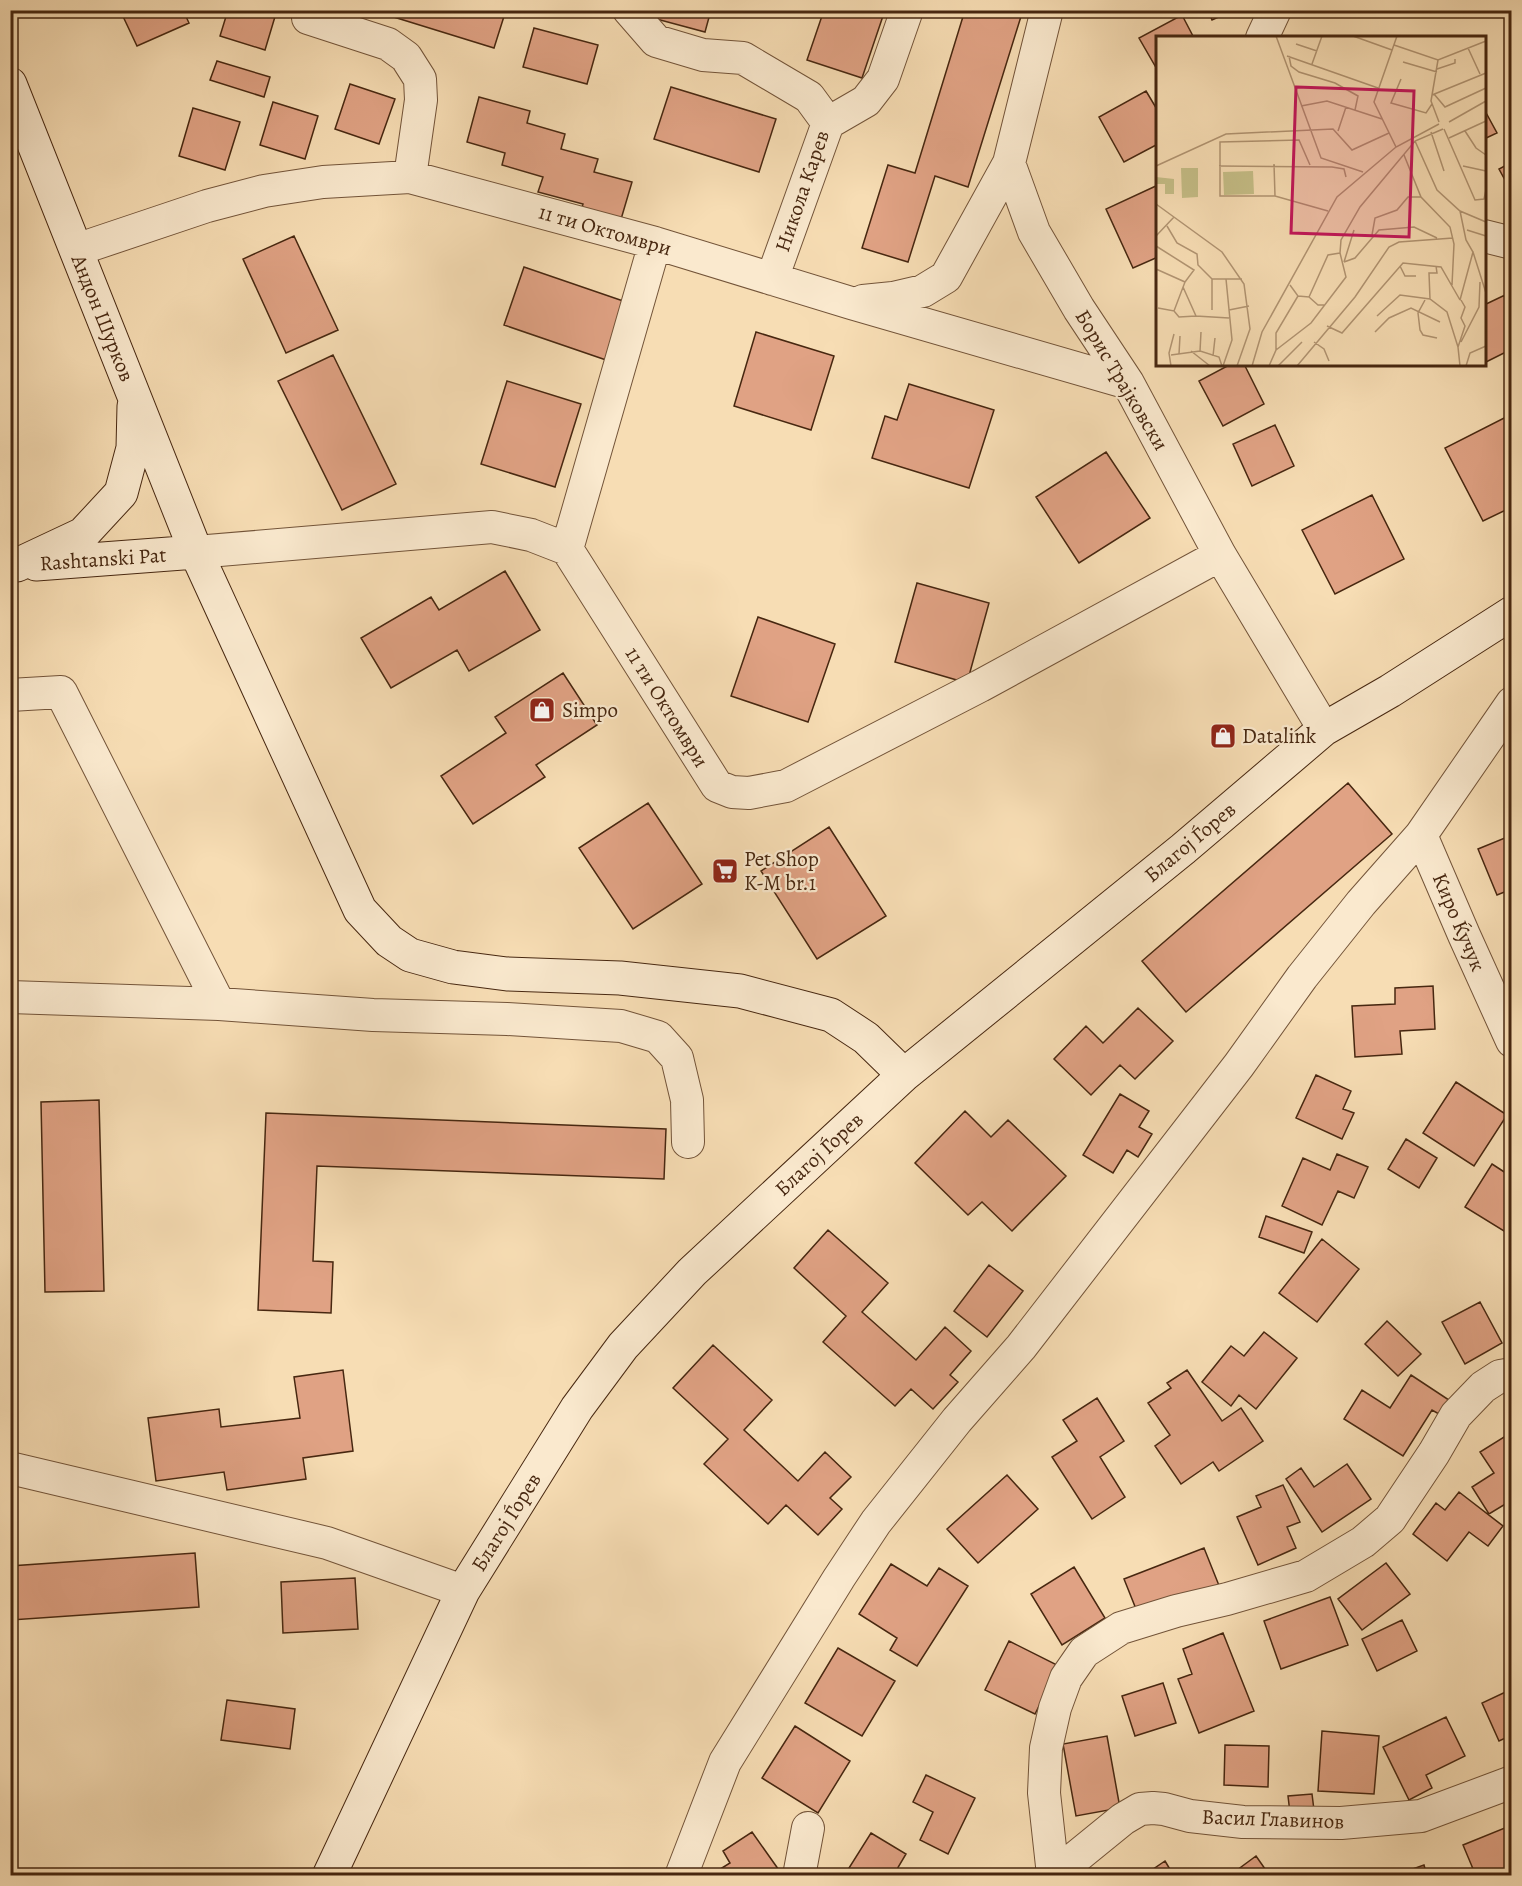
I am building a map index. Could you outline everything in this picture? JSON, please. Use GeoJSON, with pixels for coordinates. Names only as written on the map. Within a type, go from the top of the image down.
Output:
{"type":"FeatureCollection","features":[{"type":"Feature","properties":{"kind":"main road","name":"Андон Шурков"},"geometry":{"type":"LineString","coordinates":[[10,84],[196,552],[360,910],[389,941],[410,955],[453,967],[507,974],[620,978],[741,992],[831,1015],[866,1038],[904,1075]]}},
{"type":"Feature","properties":{"kind":"main road"},"geometry":{"type":"LineString","coordinates":[[14,565],[83,534],[121,494],[133,448],[135,394]]}},
{"type":"Feature","properties":{"kind":"main road","name":"Rashtanski Pat"},"geometry":{"type":"LineString","coordinates":[[14,565],[196,552]]}},
{"type":"Feature","properties":{"kind":"main road","name":"Благој Ѓорев"},"geometry":{"type":"LineString","coordinates":[[329,1875],[463,1591],[577,1408],[623,1346],[692,1272],[904,1075],[1183,849],[1324,729],[1390,691],[1512,613]]}},
{"type":"Feature","properties":{"kind":"street","name":"Никола Карев"},"geometry":{"type":"LineString","coordinates":[[629,10],[656,41],[703,55],[743,58],[808,98],[828,123],[772,279]]}},
{"type":"Feature","properties":{"kind":"street"},"geometry":{"type":"LineString","coordinates":[[828,123],[866,101],[884,79],[907,10]]}},
{"type":"Feature","properties":{"kind":"street"},"geometry":{"type":"LineString","coordinates":[[851,303],[893,298],[923,291],[946,277],[1009,163],[1047,10]]}},
{"type":"Feature","properties":{"kind":"street"},"geometry":{"type":"LineString","coordinates":[[1263,36],[1275,10]]}},
{"type":"Feature","properties":{"kind":"street"},"geometry":{"type":"LineString","coordinates":[[308,18],[388,44],[406,57],[411,64],[420,79],[421,100],[410,177]]}},
{"type":"Feature","properties":{"kind":"street","name":"Борис Трајковски"},"geometry":{"type":"LineString","coordinates":[[1009,163],[1034,232],[1079,309],[1128,384],[1220,555],[1324,729]]}},
{"type":"Feature","properties":{"kind":"street","name":"11 ти Октомври"},"geometry":{"type":"LineString","coordinates":[[76,250],[207,206],[264,191],[323,182],[410,177],[655,243],[1128,384]]}},
{"type":"Feature","properties":{"kind":"street"},"geometry":{"type":"LineString","coordinates":[[1486,236],[1512,243]]}},
{"type":"Feature","properties":{"kind":"street"},"geometry":{"type":"LineString","coordinates":[[196,552],[492,527],[531,535],[567,549],[655,243]]}},
{"type":"Feature","properties":{"kind":"street","name":"11 ти Октомври"},"geometry":{"type":"LineString","coordinates":[[567,549],[717,786],[732,792],[749,793],[786,786],[991,680],[1220,555]]}},
{"type":"Feature","properties":{"kind":"street"},"geometry":{"type":"LineString","coordinates":[[10,695],[61,692],[219,1004]]}},
{"type":"Feature","properties":{"kind":"street"},"geometry":{"type":"LineString","coordinates":[[681,1875],[725,1762],[876,1522],[957,1420],[1021,1347],[1239,1065],[1302,976],[1421,835],[1512,703]]}},
{"type":"Feature","properties":{"kind":"street","name":"Киро Ќучук"},"geometry":{"type":"LineString","coordinates":[[1421,835],[1512,1041]]}},
{"type":"Feature","properties":{"kind":"street"},"geometry":{"type":"LineString","coordinates":[[10,997],[219,1004],[373,1015],[507,1018],[621,1026],[658,1037],[677,1059],[687,1100],[688,1142]]}},
{"type":"Feature","properties":{"kind":"street"},"geometry":{"type":"LineString","coordinates":[[1053,1875],[1044,1793],[1046,1748],[1055,1708],[1066,1678],[1084,1652],[1120,1628],[1306,1576],[1363,1542],[1390,1519],[1456,1415],[1483,1387],[1500,1376],[1512,1374]]}},
{"type":"Feature","properties":{"kind":"street"},"geometry":{"type":"LineString","coordinates":[[10,1468],[327,1543],[463,1591]]}},
{"type":"Feature","properties":{"kind":"street","name":"Васил Главинов"},"geometry":{"type":"LineString","coordinates":[[1053,1875],[1123,1819],[1140,1809],[1164,1809],[1190,1816],[1242,1822],[1341,1823],[1421,1816],[1512,1782]]}},
{"type":"Feature","properties":{"kind":"street"},"geometry":{"type":"LineString","coordinates":[[799,1875],[808,1828]]}},
{"type":"Feature","properties":{"kind":"building"},"geometry":{"type":"Polygon","coordinates":[[[120,10],[183,10],[189,23],[137,46],[120,10]]]}},
{"type":"Feature","properties":{"kind":"building"},"geometry":{"type":"Polygon","coordinates":[[[228,10],[277,10],[265,50],[220,36],[228,10]]]}},
{"type":"Feature","properties":{"kind":"building"},"geometry":{"type":"Polygon","coordinates":[[[371,10],[506,10],[494,48],[371,10]]]}},
{"type":"Feature","properties":{"kind":"building"},"geometry":{"type":"Polygon","coordinates":[[[651,10],[711,10],[705,32],[649,17],[651,10]]]}},
{"type":"Feature","properties":{"kind":"building"},"geometry":{"type":"Polygon","coordinates":[[[824,10],[885,10],[862,78],[807,60],[824,10]]]}},
{"type":"Feature","properties":{"kind":"building"},"geometry":{"type":"Polygon","coordinates":[[[965,10],[1023,10],[968,187],[935,176],[908,262],[862,248],[888,165],[915,173],[965,10]]]}},
{"type":"Feature","properties":{"kind":"building"},"geometry":{"type":"Polygon","coordinates":[[[1208,10],[1234,10],[1212,20],[1208,10]]]}},
{"type":"Feature","properties":{"kind":"building"},"geometry":{"type":"Polygon","coordinates":[[[1182,15],[1193,36],[1156,36],[1156,68],[1139,38],[1182,15]]]}},
{"type":"Feature","properties":{"kind":"building"},"geometry":{"type":"Polygon","coordinates":[[[534,28],[598,45],[587,84],[523,67],[534,28]]]}},
{"type":"Feature","properties":{"kind":"building"},"geometry":{"type":"Polygon","coordinates":[[[217,61],[270,77],[264,97],[210,80],[217,61]]]}},
{"type":"Feature","properties":{"kind":"building"},"geometry":{"type":"Polygon","coordinates":[[[350,84],[395,99],[379,144],[335,129],[350,84]]]}},
{"type":"Feature","properties":{"kind":"building"},"geometry":{"type":"Polygon","coordinates":[[[671,87],[776,119],[759,172],[654,139],[671,87]]]}},
{"type":"Feature","properties":{"kind":"building"},"geometry":{"type":"Polygon","coordinates":[[[1146,91],[1156,108],[1156,145],[1124,162],[1099,117],[1146,91]]]}},
{"type":"Feature","properties":{"kind":"building"},"geometry":{"type":"Polygon","coordinates":[[[479,97],[530,111],[527,123],[565,134],[561,149],[598,159],[594,172],[632,182],[619,226],[580,214],[583,204],[538,192],[543,177],[502,165],[505,153],[467,142],[479,97]]]}},
{"type":"Feature","properties":{"kind":"building"},"geometry":{"type":"Polygon","coordinates":[[[273,102],[318,116],[305,159],[260,145],[273,102]]]}},
{"type":"Feature","properties":{"kind":"building"},"geometry":{"type":"Polygon","coordinates":[[[193,108],[240,122],[225,170],[179,156],[193,108]]]}},
{"type":"Feature","properties":{"kind":"building"},"geometry":{"type":"Polygon","coordinates":[[[1486,113],[1497,133],[1486,138],[1486,113]]]}},
{"type":"Feature","properties":{"kind":"building"},"geometry":{"type":"Polygon","coordinates":[[[1512,162],[1512,193],[1499,169],[1512,162]]]}},
{"type":"Feature","properties":{"kind":"building"},"geometry":{"type":"Polygon","coordinates":[[[1156,186],[1156,258],[1133,268],[1106,209],[1156,186]]]}},
{"type":"Feature","properties":{"kind":"building"},"geometry":{"type":"Polygon","coordinates":[[[294,236],[338,330],[286,353],[243,259],[294,236]]]}},
{"type":"Feature","properties":{"kind":"building"},"geometry":{"type":"Polygon","coordinates":[[[524,267],[629,303],[609,361],[504,325],[524,267]]]}},
{"type":"Feature","properties":{"kind":"building"},"geometry":{"type":"Polygon","coordinates":[[[1505,295],[1512,307],[1512,349],[1486,362],[1486,304],[1505,295]]]}},
{"type":"Feature","properties":{"kind":"building"},"geometry":{"type":"Polygon","coordinates":[[[756,332],[834,356],[811,430],[734,406],[756,332]]]}},
{"type":"Feature","properties":{"kind":"building"},"geometry":{"type":"Polygon","coordinates":[[[333,355],[396,484],[342,510],[278,381],[333,355]]]}},
{"type":"Feature","properties":{"kind":"building"},"geometry":{"type":"Polygon","coordinates":[[[1227,366],[1245,366],[1264,404],[1223,426],[1199,381],[1227,366]]]}},
{"type":"Feature","properties":{"kind":"building"},"geometry":{"type":"Polygon","coordinates":[[[507,381],[581,404],[555,487],[481,464],[507,381]]]}},
{"type":"Feature","properties":{"kind":"building"},"geometry":{"type":"Polygon","coordinates":[[[909,384],[994,410],[969,488],[872,458],[885,416],[897,420],[909,384]]]}},
{"type":"Feature","properties":{"kind":"building"},"geometry":{"type":"Polygon","coordinates":[[[1512,414],[1512,507],[1483,521],[1445,448],[1512,414]]]}},
{"type":"Feature","properties":{"kind":"building"},"geometry":{"type":"Polygon","coordinates":[[[1275,425],[1294,466],[1252,486],[1233,444],[1275,425]]]}},
{"type":"Feature","properties":{"kind":"building"},"geometry":{"type":"Polygon","coordinates":[[[1106,452],[1150,518],[1079,563],[1036,497],[1106,452]]]}},
{"type":"Feature","properties":{"kind":"building"},"geometry":{"type":"Polygon","coordinates":[[[1372,495],[1404,559],[1335,594],[1302,530],[1372,495]]]}},
{"type":"Feature","properties":{"kind":"building"},"geometry":{"type":"Polygon","coordinates":[[[505,571],[540,630],[469,671],[457,650],[391,688],[361,638],[431,597],[439,610],[505,571]]]}},
{"type":"Feature","properties":{"kind":"building"},"geometry":{"type":"Polygon","coordinates":[[[917,583],[989,603],[967,683],[895,662],[917,583]]]}},
{"type":"Feature","properties":{"kind":"building"},"geometry":{"type":"Polygon","coordinates":[[[758,617],[835,644],[808,722],[731,696],[758,617]]]}},
{"type":"Feature","properties":{"kind":"building"},"geometry":{"type":"Polygon","coordinates":[[[563,673],[597,725],[536,765],[545,777],[473,824],[441,776],[506,733],[495,717],[563,673]]]}},
{"type":"Feature","properties":{"kind":"building"},"geometry":{"type":"Polygon","coordinates":[[[1348,783],[1392,834],[1186,1012],[1142,961],[1348,783]]]}},
{"type":"Feature","properties":{"kind":"building"},"geometry":{"type":"Polygon","coordinates":[[[648,803],[702,884],[633,929],[579,848],[648,803]]]}},
{"type":"Feature","properties":{"kind":"building"},"geometry":{"type":"Polygon","coordinates":[[[829,827],[886,916],[817,959],[761,871],[829,827]]]}},
{"type":"Feature","properties":{"kind":"building"},"geometry":{"type":"Polygon","coordinates":[[[1512,835],[1512,889],[1497,895],[1478,849],[1512,835]]]}},
{"type":"Feature","properties":{"kind":"building"},"geometry":{"type":"Polygon","coordinates":[[[1433,986],[1435,1029],[1400,1031],[1402,1054],[1355,1057],[1352,1006],[1395,1004],[1395,988],[1433,986]]]}},
{"type":"Feature","properties":{"kind":"building"},"geometry":{"type":"Polygon","coordinates":[[[1138,1008],[1173,1041],[1135,1079],[1120,1065],[1091,1095],[1054,1059],[1086,1026],[1103,1043],[1138,1008]]]}},
{"type":"Feature","properties":{"kind":"building"},"geometry":{"type":"Polygon","coordinates":[[[1316,1075],[1351,1091],[1343,1109],[1354,1113],[1342,1139],[1296,1118],[1316,1075]]]}},
{"type":"Feature","properties":{"kind":"building"},"geometry":{"type":"Polygon","coordinates":[[[1456,1082],[1507,1115],[1474,1166],[1423,1133],[1456,1082]]]}},
{"type":"Feature","properties":{"kind":"building"},"geometry":{"type":"Polygon","coordinates":[[[1120,1094],[1149,1111],[1139,1127],[1152,1134],[1138,1157],[1127,1150],[1113,1173],[1083,1155],[1120,1094]]]}},
{"type":"Feature","properties":{"kind":"building"},"geometry":{"type":"Polygon","coordinates":[[[99,1100],[104,1291],[45,1292],[41,1102],[99,1100]]]}},
{"type":"Feature","properties":{"kind":"building"},"geometry":{"type":"Polygon","coordinates":[[[965,1111],[991,1137],[1008,1120],[1066,1176],[1012,1231],[982,1202],[968,1215],[915,1163],[965,1111]]]}},
{"type":"Feature","properties":{"kind":"building"},"geometry":{"type":"Polygon","coordinates":[[[266,1113],[666,1129],[664,1179],[317,1166],[313,1261],[333,1262],[331,1313],[258,1310],[266,1113]]]}},
{"type":"Feature","properties":{"kind":"building"},"geometry":{"type":"Polygon","coordinates":[[[1406,1139],[1437,1158],[1419,1188],[1388,1169],[1406,1139]]]}},
{"type":"Feature","properties":{"kind":"building"},"geometry":{"type":"Polygon","coordinates":[[[1337,1154],[1368,1167],[1354,1198],[1338,1191],[1322,1225],[1282,1206],[1303,1158],[1330,1170],[1337,1154]]]}},
{"type":"Feature","properties":{"kind":"building"},"geometry":{"type":"Polygon","coordinates":[[[1492,1164],[1512,1177],[1512,1236],[1465,1207],[1492,1164]]]}},
{"type":"Feature","properties":{"kind":"building"},"geometry":{"type":"Polygon","coordinates":[[[1266,1216],[1312,1232],[1304,1253],[1259,1237],[1266,1216]]]}},
{"type":"Feature","properties":{"kind":"building"},"geometry":{"type":"Polygon","coordinates":[[[828,1230],[888,1283],[862,1312],[916,1360],[945,1327],[971,1351],[950,1375],[958,1382],[933,1409],[911,1389],[895,1406],[823,1342],[846,1316],[794,1268],[828,1230]]]}},
{"type":"Feature","properties":{"kind":"building"},"geometry":{"type":"Polygon","coordinates":[[[1322,1239],[1359,1269],[1317,1322],[1279,1293],[1322,1239]]]}},
{"type":"Feature","properties":{"kind":"building"},"geometry":{"type":"Polygon","coordinates":[[[989,1265],[1023,1291],[987,1337],[954,1311],[989,1265]]]}},
{"type":"Feature","properties":{"kind":"building"},"geometry":{"type":"Polygon","coordinates":[[[1480,1302],[1502,1343],[1465,1364],[1442,1322],[1480,1302]]]}},
{"type":"Feature","properties":{"kind":"building"},"geometry":{"type":"Polygon","coordinates":[[[1387,1321],[1421,1354],[1398,1376],[1365,1344],[1387,1321]]]}},
{"type":"Feature","properties":{"kind":"building"},"geometry":{"type":"Polygon","coordinates":[[[1264,1332],[1297,1358],[1256,1409],[1239,1395],[1231,1406],[1202,1382],[1231,1346],[1244,1356],[1264,1332]]]}},
{"type":"Feature","properties":{"kind":"building"},"geometry":{"type":"Polygon","coordinates":[[[713,1345],[772,1400],[744,1430],[798,1481],[825,1452],[851,1477],[830,1498],[842,1509],[818,1535],[786,1505],[768,1524],[704,1464],[728,1439],[673,1388],[713,1345]]]}},
{"type":"Feature","properties":{"kind":"building"},"geometry":{"type":"Polygon","coordinates":[[[343,1370],[353,1451],[303,1458],[306,1479],[227,1490],[224,1472],[156,1481],[148,1418],[219,1409],[221,1427],[300,1418],[294,1377],[343,1370]]]}},
{"type":"Feature","properties":{"kind":"building"},"geometry":{"type":"Polygon","coordinates":[[[1187,1370],[1222,1421],[1241,1408],[1263,1441],[1219,1471],[1213,1462],[1181,1484],[1155,1446],[1170,1435],[1148,1403],[1171,1388],[1167,1383],[1187,1370]]]}},
{"type":"Feature","properties":{"kind":"building"},"geometry":{"type":"Polygon","coordinates":[[[1411,1375],[1455,1404],[1446,1418],[1432,1410],[1403,1456],[1344,1419],[1362,1390],[1390,1408],[1411,1375]]]}},
{"type":"Feature","properties":{"kind":"building"},"geometry":{"type":"Polygon","coordinates":[[[1097,1398],[1124,1441],[1100,1457],[1125,1497],[1092,1519],[1052,1457],[1077,1441],[1063,1420],[1097,1398]]]}},
{"type":"Feature","properties":{"kind":"building"},"geometry":{"type":"Polygon","coordinates":[[[1512,1432],[1512,1482],[1508,1485],[1512,1491],[1512,1500],[1489,1514],[1472,1487],[1494,1473],[1480,1452],[1512,1432]]]}},
{"type":"Feature","properties":{"kind":"building"},"geometry":{"type":"Polygon","coordinates":[[[1347,1464],[1371,1499],[1322,1532],[1286,1479],[1301,1468],[1314,1487],[1347,1464]]]}},
{"type":"Feature","properties":{"kind":"building"},"geometry":{"type":"Polygon","coordinates":[[[1007,1475],[1038,1509],[978,1563],[947,1529],[1007,1475]]]}},
{"type":"Feature","properties":{"kind":"building"},"geometry":{"type":"Polygon","coordinates":[[[1283,1485],[1300,1522],[1287,1527],[1296,1548],[1258,1565],[1237,1517],[1261,1507],[1256,1496],[1283,1485]]]}},
{"type":"Feature","properties":{"kind":"building"},"geometry":{"type":"Polygon","coordinates":[[[1459,1492],[1503,1526],[1488,1546],[1469,1532],[1447,1561],[1413,1534],[1436,1503],[1445,1510],[1459,1492]]]}},
{"type":"Feature","properties":{"kind":"building"},"geometry":{"type":"Polygon","coordinates":[[[1204,1548],[1220,1588],[1140,1619],[1124,1579],[1204,1548]]]}},
{"type":"Feature","properties":{"kind":"building"},"geometry":{"type":"Polygon","coordinates":[[[195,1553],[199,1607],[11,1620],[10,1566],[195,1553]]]}},
{"type":"Feature","properties":{"kind":"building"},"geometry":{"type":"Polygon","coordinates":[[[1386,1563],[1410,1594],[1362,1630],[1338,1599],[1386,1563]]]}},
{"type":"Feature","properties":{"kind":"building"},"geometry":{"type":"Polygon","coordinates":[[[891,1564],[927,1586],[939,1568],[968,1586],[917,1666],[890,1650],[897,1638],[859,1614],[891,1564]]]}},
{"type":"Feature","properties":{"kind":"building"},"geometry":{"type":"Polygon","coordinates":[[[1074,1567],[1105,1618],[1062,1645],[1031,1594],[1074,1567]]]}},
{"type":"Feature","properties":{"kind":"building"},"geometry":{"type":"Polygon","coordinates":[[[355,1578],[358,1629],[283,1633],[281,1582],[355,1578]]]}},
{"type":"Feature","properties":{"kind":"building"},"geometry":{"type":"Polygon","coordinates":[[[1330,1597],[1348,1645],[1281,1669],[1264,1621],[1330,1597]]]}},
{"type":"Feature","properties":{"kind":"building"},"geometry":{"type":"Polygon","coordinates":[[[1402,1620],[1417,1651],[1377,1671],[1362,1639],[1402,1620]]]}},
{"type":"Feature","properties":{"kind":"building"},"geometry":{"type":"Polygon","coordinates":[[[1223,1633],[1254,1711],[1199,1733],[1178,1679],[1192,1674],[1183,1649],[1223,1633]]]}},
{"type":"Feature","properties":{"kind":"building"},"geometry":{"type":"Polygon","coordinates":[[[1009,1641],[1059,1666],[1035,1714],[985,1690],[1009,1641]]]}},
{"type":"Feature","properties":{"kind":"building"},"geometry":{"type":"Polygon","coordinates":[[[838,1648],[895,1681],[862,1736],[805,1703],[838,1648]]]}},
{"type":"Feature","properties":{"kind":"building"},"geometry":{"type":"Polygon","coordinates":[[[1163,1683],[1176,1723],[1135,1736],[1122,1696],[1163,1683]]]}},
{"type":"Feature","properties":{"kind":"building"},"geometry":{"type":"Polygon","coordinates":[[[1512,1689],[1512,1735],[1499,1741],[1482,1703],[1512,1689]]]}},
{"type":"Feature","properties":{"kind":"building"},"geometry":{"type":"Polygon","coordinates":[[[227,1700],[295,1709],[290,1749],[221,1740],[227,1700]]]}},
{"type":"Feature","properties":{"kind":"building"},"geometry":{"type":"Polygon","coordinates":[[[1446,1717],[1465,1756],[1426,1775],[1432,1788],[1409,1800],[1383,1747],[1446,1717]]]}},
{"type":"Feature","properties":{"kind":"building"},"geometry":{"type":"Polygon","coordinates":[[[795,1726],[850,1761],[818,1813],[762,1778],[795,1726]]]}},
{"type":"Feature","properties":{"kind":"building"},"geometry":{"type":"Polygon","coordinates":[[[1322,1731],[1379,1736],[1374,1794],[1318,1791],[1322,1731]]]}},
{"type":"Feature","properties":{"kind":"building"},"geometry":{"type":"Polygon","coordinates":[[[1107,1736],[1120,1808],[1076,1816],[1063,1744],[1107,1736]]]}},
{"type":"Feature","properties":{"kind":"building"},"geometry":{"type":"Polygon","coordinates":[[[1225,1745],[1269,1746],[1268,1787],[1224,1785],[1225,1745]]]}},
{"type":"Feature","properties":{"kind":"building"},"geometry":{"type":"Polygon","coordinates":[[[926,1775],[975,1798],[948,1854],[920,1840],[933,1812],[913,1802],[926,1775]]]}},
{"type":"Feature","properties":{"kind":"building"},"geometry":{"type":"Polygon","coordinates":[[[1312,1794],[1314,1810],[1290,1813],[1288,1796],[1312,1794]]]}},
{"type":"Feature","properties":{"kind":"building"},"geometry":{"type":"Polygon","coordinates":[[[1512,1825],[1512,1866],[1490,1876],[1476,1876],[1463,1845],[1512,1825]]]}},
{"type":"Feature","properties":{"kind":"building"},"geometry":{"type":"Polygon","coordinates":[[[752,1832],[781,1873],[778,1876],[709,1876],[730,1863],[723,1851],[752,1832]]]}},
{"type":"Feature","properties":{"kind":"building"},"geometry":{"type":"Polygon","coordinates":[[[871,1833],[906,1854],[893,1876],[854,1876],[856,1872],[849,1868],[871,1833]]]}},
{"type":"Feature","properties":{"kind":"building"},"geometry":{"type":"Polygon","coordinates":[[[1256,1856],[1270,1876],[1229,1876],[1256,1856]]]}},
{"type":"Feature","properties":{"kind":"building"},"geometry":{"type":"Polygon","coordinates":[[[1165,1861],[1174,1876],[1143,1876],[1165,1861]]]}},
{"type":"Feature","properties":{"kind":"building"},"geometry":{"type":"Polygon","coordinates":[[[1424,1865],[1427,1876],[1393,1876],[1424,1865]]]}},
{"type":"Feature","properties":{"kind":"place","name":"Simpo"},"geometry":{"type":"Point","coordinates":[542,710]}},
{"type":"Feature","properties":{"kind":"place","name":"Datalink"},"geometry":{"type":"Point","coordinates":[1223,736]}},
{"type":"Feature","properties":{"kind":"place","name":"Pet Shop K-M br.1"},"geometry":{"type":"Point","coordinates":[725,871]}}]}
